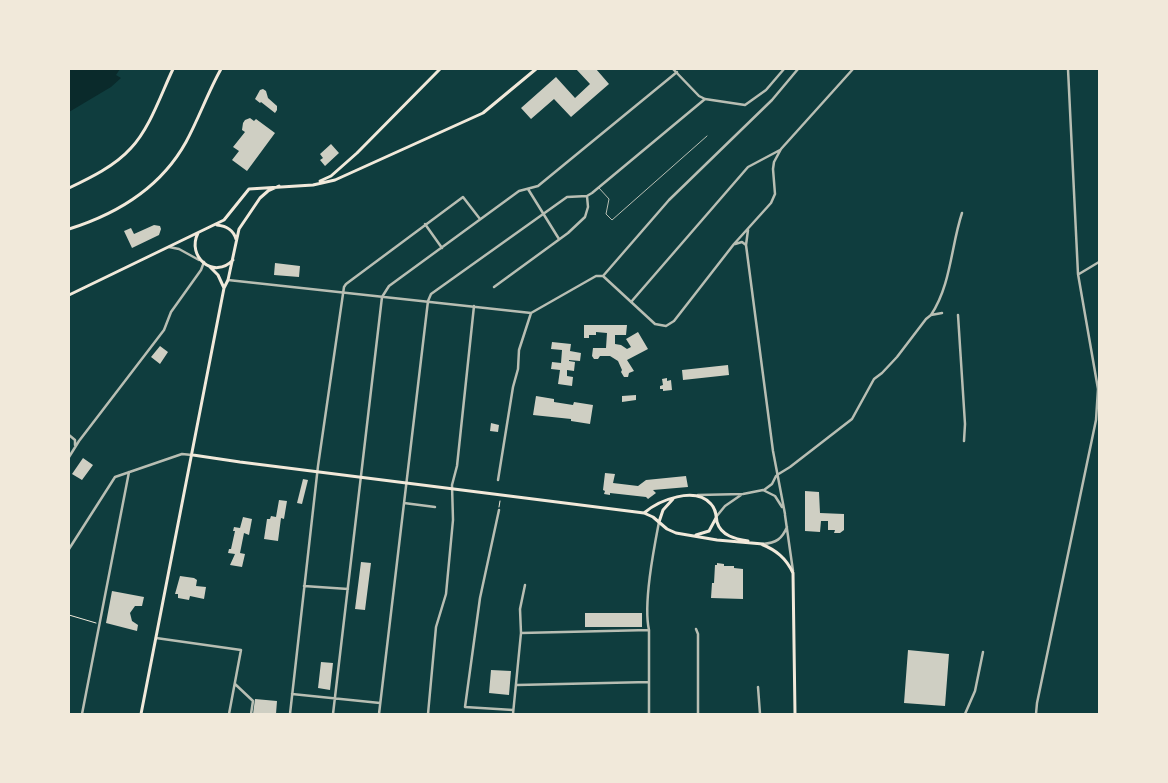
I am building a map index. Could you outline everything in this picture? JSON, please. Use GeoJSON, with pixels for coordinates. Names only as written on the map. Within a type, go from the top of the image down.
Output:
{"type":"FeatureCollection","features":[{"type":"Feature","properties":{"kind":"main road"},"geometry":{"type":"LineString","coordinates":[[69,188],[108,166],[131,148],[144,129],[173,69]]}},
{"type":"Feature","properties":{"kind":"main road"},"geometry":{"type":"LineString","coordinates":[[69,229],[93,222],[118,210],[143,192],[163,173],[177,157],[186,141],[221,69]]}},
{"type":"Feature","properties":{"kind":"main road"},"geometry":{"type":"LineString","coordinates":[[313,185],[331,176],[357,153],[440,69]]}},
{"type":"Feature","properties":{"kind":"main road"},"geometry":{"type":"LineString","coordinates":[[69,295],[216,225],[224,220],[249,189],[313,185],[334,180],[371,165],[483,113],[536,69]]}},
{"type":"Feature","properties":{"kind":"main road"},"geometry":{"type":"LineString","coordinates":[[141,714],[193,455],[224,288],[228,280],[239,229],[260,198],[279,186]]}},
{"type":"Feature","properties":{"kind":"main road"},"geometry":{"type":"LineString","coordinates":[[216,225],[226,226],[230,229],[235,235],[237,242]]}},
{"type":"Feature","properties":{"kind":"main road"},"geometry":{"type":"LineString","coordinates":[[198,233],[194,247],[196,254],[218,275],[224,288]]}},
{"type":"Feature","properties":{"kind":"main road"},"geometry":{"type":"LineString","coordinates":[[210,266],[223,267],[233,260]]}},
{"type":"Feature","properties":{"kind":"main road"},"geometry":{"type":"LineString","coordinates":[[193,455],[644,513],[670,531],[717,540],[763,544]]}},
{"type":"Feature","properties":{"kind":"main road"},"geometry":{"type":"LineString","coordinates":[[644,513],[654,504],[676,497],[694,495],[708,501],[714,508],[718,524],[726,535],[763,544],[778,552],[789,564],[793,573],[795,714]]}},
{"type":"Feature","properties":{"kind":"main road"},"geometry":{"type":"LineString","coordinates":[[659,522],[666,506],[676,497]]}},
{"type":"Feature","properties":{"kind":"main road"},"geometry":{"type":"LineString","coordinates":[[693,536],[702,535],[709,531],[716,517]]}},
{"type":"Feature","properties":{"kind":"street"},"geometry":{"type":"LineString","coordinates":[[673,69],[699,96],[705,99],[745,105],[766,90],[784,69]]}},
{"type":"Feature","properties":{"kind":"street"},"geometry":{"type":"LineString","coordinates":[[602,276],[668,200],[772,100],[798,69]]}},
{"type":"Feature","properties":{"kind":"street"},"geometry":{"type":"LineString","coordinates":[[228,280],[531,313],[596,276],[602,276],[655,324],[666,326],[676,319],[734,244],[771,203],[775,194],[772,169],[781,149],[853,69]]}},
{"type":"Feature","properties":{"kind":"street"},"geometry":{"type":"LineString","coordinates":[[1036,714],[1096,420],[1098,389],[1078,274],[1068,69]]}},
{"type":"Feature","properties":{"kind":"street"},"geometry":{"type":"LineString","coordinates":[[333,714],[382,297],[388,286],[519,190],[538,186],[677,72]]}},
{"type":"Feature","properties":{"kind":"street"},"geometry":{"type":"LineString","coordinates":[[379,714],[428,301],[431,294],[567,197],[587,196],[705,99]]}},
{"type":"Feature","properties":{"kind":"street"},"geometry":{"type":"LineString","coordinates":[[631,302],[748,168],[781,149]]}},
{"type":"Feature","properties":{"kind":"street"},"geometry":{"type":"LineString","coordinates":[[528,189],[559,239]]}},
{"type":"Feature","properties":{"kind":"street"},"geometry":{"type":"LineString","coordinates":[[494,287],[585,218],[588,208],[587,196]]}},
{"type":"Feature","properties":{"kind":"street"},"geometry":{"type":"LineString","coordinates":[[290,714],[318,472],[343,293],[346,284],[463,197],[480,219]]}},
{"type":"Feature","properties":{"kind":"street"},"geometry":{"type":"LineString","coordinates":[[694,495],[743,494],[763,490],[772,484],[777,475],[852,419],[874,379],[889,367],[938,305],[962,213]]}},
{"type":"Feature","properties":{"kind":"street"},"geometry":{"type":"LineString","coordinates":[[425,224],[442,248]]}},
{"type":"Feature","properties":{"kind":"street"},"geometry":{"type":"LineString","coordinates":[[748,228],[746,245],[777,475],[787,526],[793,573]]}},
{"type":"Feature","properties":{"kind":"street"},"geometry":{"type":"LineString","coordinates":[[734,244],[742,242],[746,245]]}},
{"type":"Feature","properties":{"kind":"street"},"geometry":{"type":"LineString","coordinates":[[69,457],[164,330],[171,312],[201,270],[202,261],[179,249],[169,247]]}},
{"type":"Feature","properties":{"kind":"street"},"geometry":{"type":"LineString","coordinates":[[1078,274],[1099,262]]}},
{"type":"Feature","properties":{"kind":"street"},"geometry":{"type":"LineString","coordinates":[[428,714],[436,627],[446,594],[453,520],[452,488],[457,466],[474,306]]}},
{"type":"Feature","properties":{"kind":"street"},"geometry":{"type":"LineString","coordinates":[[498,480],[513,386],[518,369],[519,350],[531,313]]}},
{"type":"Feature","properties":{"kind":"street"},"geometry":{"type":"LineString","coordinates":[[931,315],[942,313]]}},
{"type":"Feature","properties":{"kind":"street"},"geometry":{"type":"LineString","coordinates":[[958,315],[965,424],[964,442]]}},
{"type":"Feature","properties":{"kind":"street"},"geometry":{"type":"LineString","coordinates":[[69,435],[75,440],[75,447]]}},
{"type":"Feature","properties":{"kind":"street"},"geometry":{"type":"LineString","coordinates":[[69,549],[115,477],[182,454],[193,455]]}},
{"type":"Feature","properties":{"kind":"street"},"geometry":{"type":"LineString","coordinates":[[82,714],[130,472]]}},
{"type":"Feature","properties":{"kind":"street"},"geometry":{"type":"LineString","coordinates":[[763,490],[777,498],[785,514]]}},
{"type":"Feature","properties":{"kind":"street"},"geometry":{"type":"LineString","coordinates":[[716,517],[729,503],[743,494]]}},
{"type":"Feature","properties":{"kind":"street"},"geometry":{"type":"LineString","coordinates":[[404,503],[435,507]]}},
{"type":"Feature","properties":{"kind":"street"},"geometry":{"type":"LineString","coordinates":[[499,510],[480,598],[464,707],[513,712],[521,633],[520,609],[526,585]]}},
{"type":"Feature","properties":{"kind":"street"},"geometry":{"type":"LineString","coordinates":[[649,714],[649,630],[647,617],[659,522]]}},
{"type":"Feature","properties":{"kind":"street"},"geometry":{"type":"LineString","coordinates":[[763,544],[776,542],[780,539],[787,526]]}},
{"type":"Feature","properties":{"kind":"street"},"geometry":{"type":"LineString","coordinates":[[304,586],[348,589]]}},
{"type":"Feature","properties":{"kind":"street"},"geometry":{"type":"LineString","coordinates":[[696,629],[698,634],[698,714]]}},
{"type":"Feature","properties":{"kind":"street"},"geometry":{"type":"LineString","coordinates":[[521,633],[649,630]]}},
{"type":"Feature","properties":{"kind":"street"},"geometry":{"type":"LineString","coordinates":[[156,638],[241,650],[229,714]]}},
{"type":"Feature","properties":{"kind":"street"},"geometry":{"type":"LineString","coordinates":[[965,714],[975,691],[983,652]]}},
{"type":"Feature","properties":{"kind":"street"},"geometry":{"type":"LineString","coordinates":[[517,685],[649,682]]}},
{"type":"Feature","properties":{"kind":"street"},"geometry":{"type":"LineString","coordinates":[[235,684],[253,700],[251,714]]}},
{"type":"Feature","properties":{"kind":"street"},"geometry":{"type":"LineString","coordinates":[[758,688],[760,714]]}},
{"type":"Feature","properties":{"kind":"street"},"geometry":{"type":"LineString","coordinates":[[292,694],[380,703]]}},
{"type":"Feature","properties":{"kind":"lane"},"geometry":{"type":"LineString","coordinates":[[598,187],[609,199],[606,214],[612,220],[707,136]]}},
{"type":"Feature","properties":{"kind":"path"},"geometry":{"type":"LineString","coordinates":[[499,510],[500,501]]}},
{"type":"Feature","properties":{"kind":"path"},"geometry":{"type":"LineString","coordinates":[[69,614],[99,624]]}},
{"type":"Feature","properties":{"kind":"water"},"geometry":{"type":"Polygon","coordinates":[[[69,69],[120,69],[116,75],[121,78],[111,87],[69,112],[69,69]]]}},
{"type":"Feature","properties":{"kind":"building"},"geometry":{"type":"Polygon","coordinates":[[[576,69],[596,69],[609,84],[571,117],[554,99],[531,119],[521,108],[556,77],[575,98],[590,84],[576,69]]]}},
{"type":"Feature","properties":{"kind":"building"},"geometry":{"type":"Polygon","coordinates":[[[260,90],[266,91],[268,98],[277,106],[275,113],[255,99],[260,90]]]}},
{"type":"Feature","properties":{"kind":"building"},"geometry":{"type":"Polygon","coordinates":[[[250,118],[254,121],[256,119],[275,133],[247,171],[232,160],[239,151],[233,147],[245,132],[242,130],[243,123],[250,118]]]}},
{"type":"Feature","properties":{"kind":"building"},"geometry":{"type":"Polygon","coordinates":[[[331,144],[339,153],[325,166],[320,160],[323,158],[320,154],[331,144]]]}},
{"type":"Feature","properties":{"kind":"building"},"geometry":{"type":"Polygon","coordinates":[[[154,225],[160,226],[159,235],[132,248],[124,231],[131,228],[134,234],[154,225]]]}},
{"type":"Feature","properties":{"kind":"building"},"geometry":{"type":"Polygon","coordinates":[[[275,263],[300,266],[299,277],[274,275],[275,263]]]}},
{"type":"Feature","properties":{"kind":"building"},"geometry":{"type":"Polygon","coordinates":[[[584,325],[627,325],[626,335],[615,335],[615,344],[627,349],[631,347],[626,339],[638,332],[648,349],[627,360],[634,371],[629,373],[628,377],[624,377],[618,361],[610,356],[600,356],[598,359],[594,359],[592,356],[593,348],[606,348],[607,333],[596,332],[596,335],[589,335],[589,338],[584,338],[584,325]]]}},
{"type":"Feature","properties":{"kind":"building"},"geometry":{"type":"Polygon","coordinates":[[[552,342],[571,344],[570,351],[581,353],[580,361],[569,360],[575,362],[574,371],[567,370],[567,376],[573,377],[572,386],[558,384],[560,370],[551,369],[552,362],[561,363],[562,350],[551,349],[552,342]]]}},
{"type":"Feature","properties":{"kind":"building"},"geometry":{"type":"Polygon","coordinates":[[[160,346],[168,352],[160,364],[151,357],[160,346]]]}},
{"type":"Feature","properties":{"kind":"building"},"geometry":{"type":"Polygon","coordinates":[[[728,365],[729,375],[683,380],[682,370],[728,365]]]}},
{"type":"Feature","properties":{"kind":"building"},"geometry":{"type":"Polygon","coordinates":[[[667,378],[667,381],[671,380],[672,390],[663,391],[663,389],[660,389],[660,386],[663,385],[662,379],[667,378]]]}},
{"type":"Feature","properties":{"kind":"building"},"geometry":{"type":"Polygon","coordinates":[[[636,395],[636,400],[622,402],[622,396],[636,395]]]}},
{"type":"Feature","properties":{"kind":"building"},"geometry":{"type":"Polygon","coordinates":[[[536,396],[554,399],[554,402],[573,405],[574,402],[593,405],[590,424],[571,421],[571,419],[533,415],[536,396]]]}},
{"type":"Feature","properties":{"kind":"building"},"geometry":{"type":"Polygon","coordinates":[[[491,423],[499,425],[498,432],[490,431],[491,423]]]}},
{"type":"Feature","properties":{"kind":"building"},"geometry":{"type":"Polygon","coordinates":[[[83,458],[93,465],[82,480],[72,474],[83,458]]]}},
{"type":"Feature","properties":{"kind":"building"},"geometry":{"type":"Polygon","coordinates":[[[605,473],[615,474],[613,483],[638,486],[646,480],[686,476],[688,487],[653,490],[656,493],[648,499],[646,497],[604,494],[605,473]]]}},
{"type":"Feature","properties":{"kind":"building"},"geometry":{"type":"Polygon","coordinates":[[[303,479],[308,480],[302,504],[297,503],[303,479]]]}},
{"type":"Feature","properties":{"kind":"building"},"geometry":{"type":"Polygon","coordinates":[[[805,491],[819,492],[820,513],[844,514],[844,530],[840,533],[834,533],[835,530],[828,530],[828,521],[821,521],[820,532],[805,531],[805,491]]]}},
{"type":"Feature","properties":{"kind":"building"},"geometry":{"type":"Polygon","coordinates":[[[279,500],[287,501],[284,519],[281,518],[278,541],[264,539],[267,519],[270,519],[271,516],[276,517],[279,500]]]}},
{"type":"Feature","properties":{"kind":"building"},"geometry":{"type":"Polygon","coordinates":[[[243,517],[252,519],[249,535],[244,533],[240,553],[245,554],[242,567],[230,565],[235,554],[228,553],[229,549],[231,549],[235,531],[233,531],[234,527],[240,528],[243,517]]]}},
{"type":"Feature","properties":{"kind":"building"},"geometry":{"type":"Polygon","coordinates":[[[361,562],[371,563],[365,610],[355,609],[361,562]]]}},
{"type":"Feature","properties":{"kind":"building"},"geometry":{"type":"Polygon","coordinates":[[[717,563],[743,569],[743,599],[711,598],[715,565],[717,563]]]}},
{"type":"Feature","properties":{"kind":"building"},"geometry":{"type":"Polygon","coordinates":[[[180,576],[194,578],[197,580],[196,586],[206,587],[204,599],[190,596],[189,600],[178,598],[178,594],[175,594],[180,576]]]}},
{"type":"Feature","properties":{"kind":"building"},"geometry":{"type":"Polygon","coordinates":[[[112,591],[144,597],[142,606],[135,606],[130,613],[132,621],[138,625],[137,631],[106,623],[112,591]]]}},
{"type":"Feature","properties":{"kind":"building"},"geometry":{"type":"Polygon","coordinates":[[[585,613],[642,613],[642,627],[585,627],[585,613]]]}},
{"type":"Feature","properties":{"kind":"building"},"geometry":{"type":"Polygon","coordinates":[[[908,650],[949,654],[945,706],[904,703],[908,650]]]}},
{"type":"Feature","properties":{"kind":"building"},"geometry":{"type":"Polygon","coordinates":[[[321,662],[333,663],[330,690],[318,688],[321,662]]]}},
{"type":"Feature","properties":{"kind":"building"},"geometry":{"type":"Polygon","coordinates":[[[491,670],[511,671],[509,695],[489,693],[491,670]]]}},
{"type":"Feature","properties":{"kind":"building"},"geometry":{"type":"Polygon","coordinates":[[[255,699],[277,701],[276,714],[253,714],[255,699]]]}}]}
